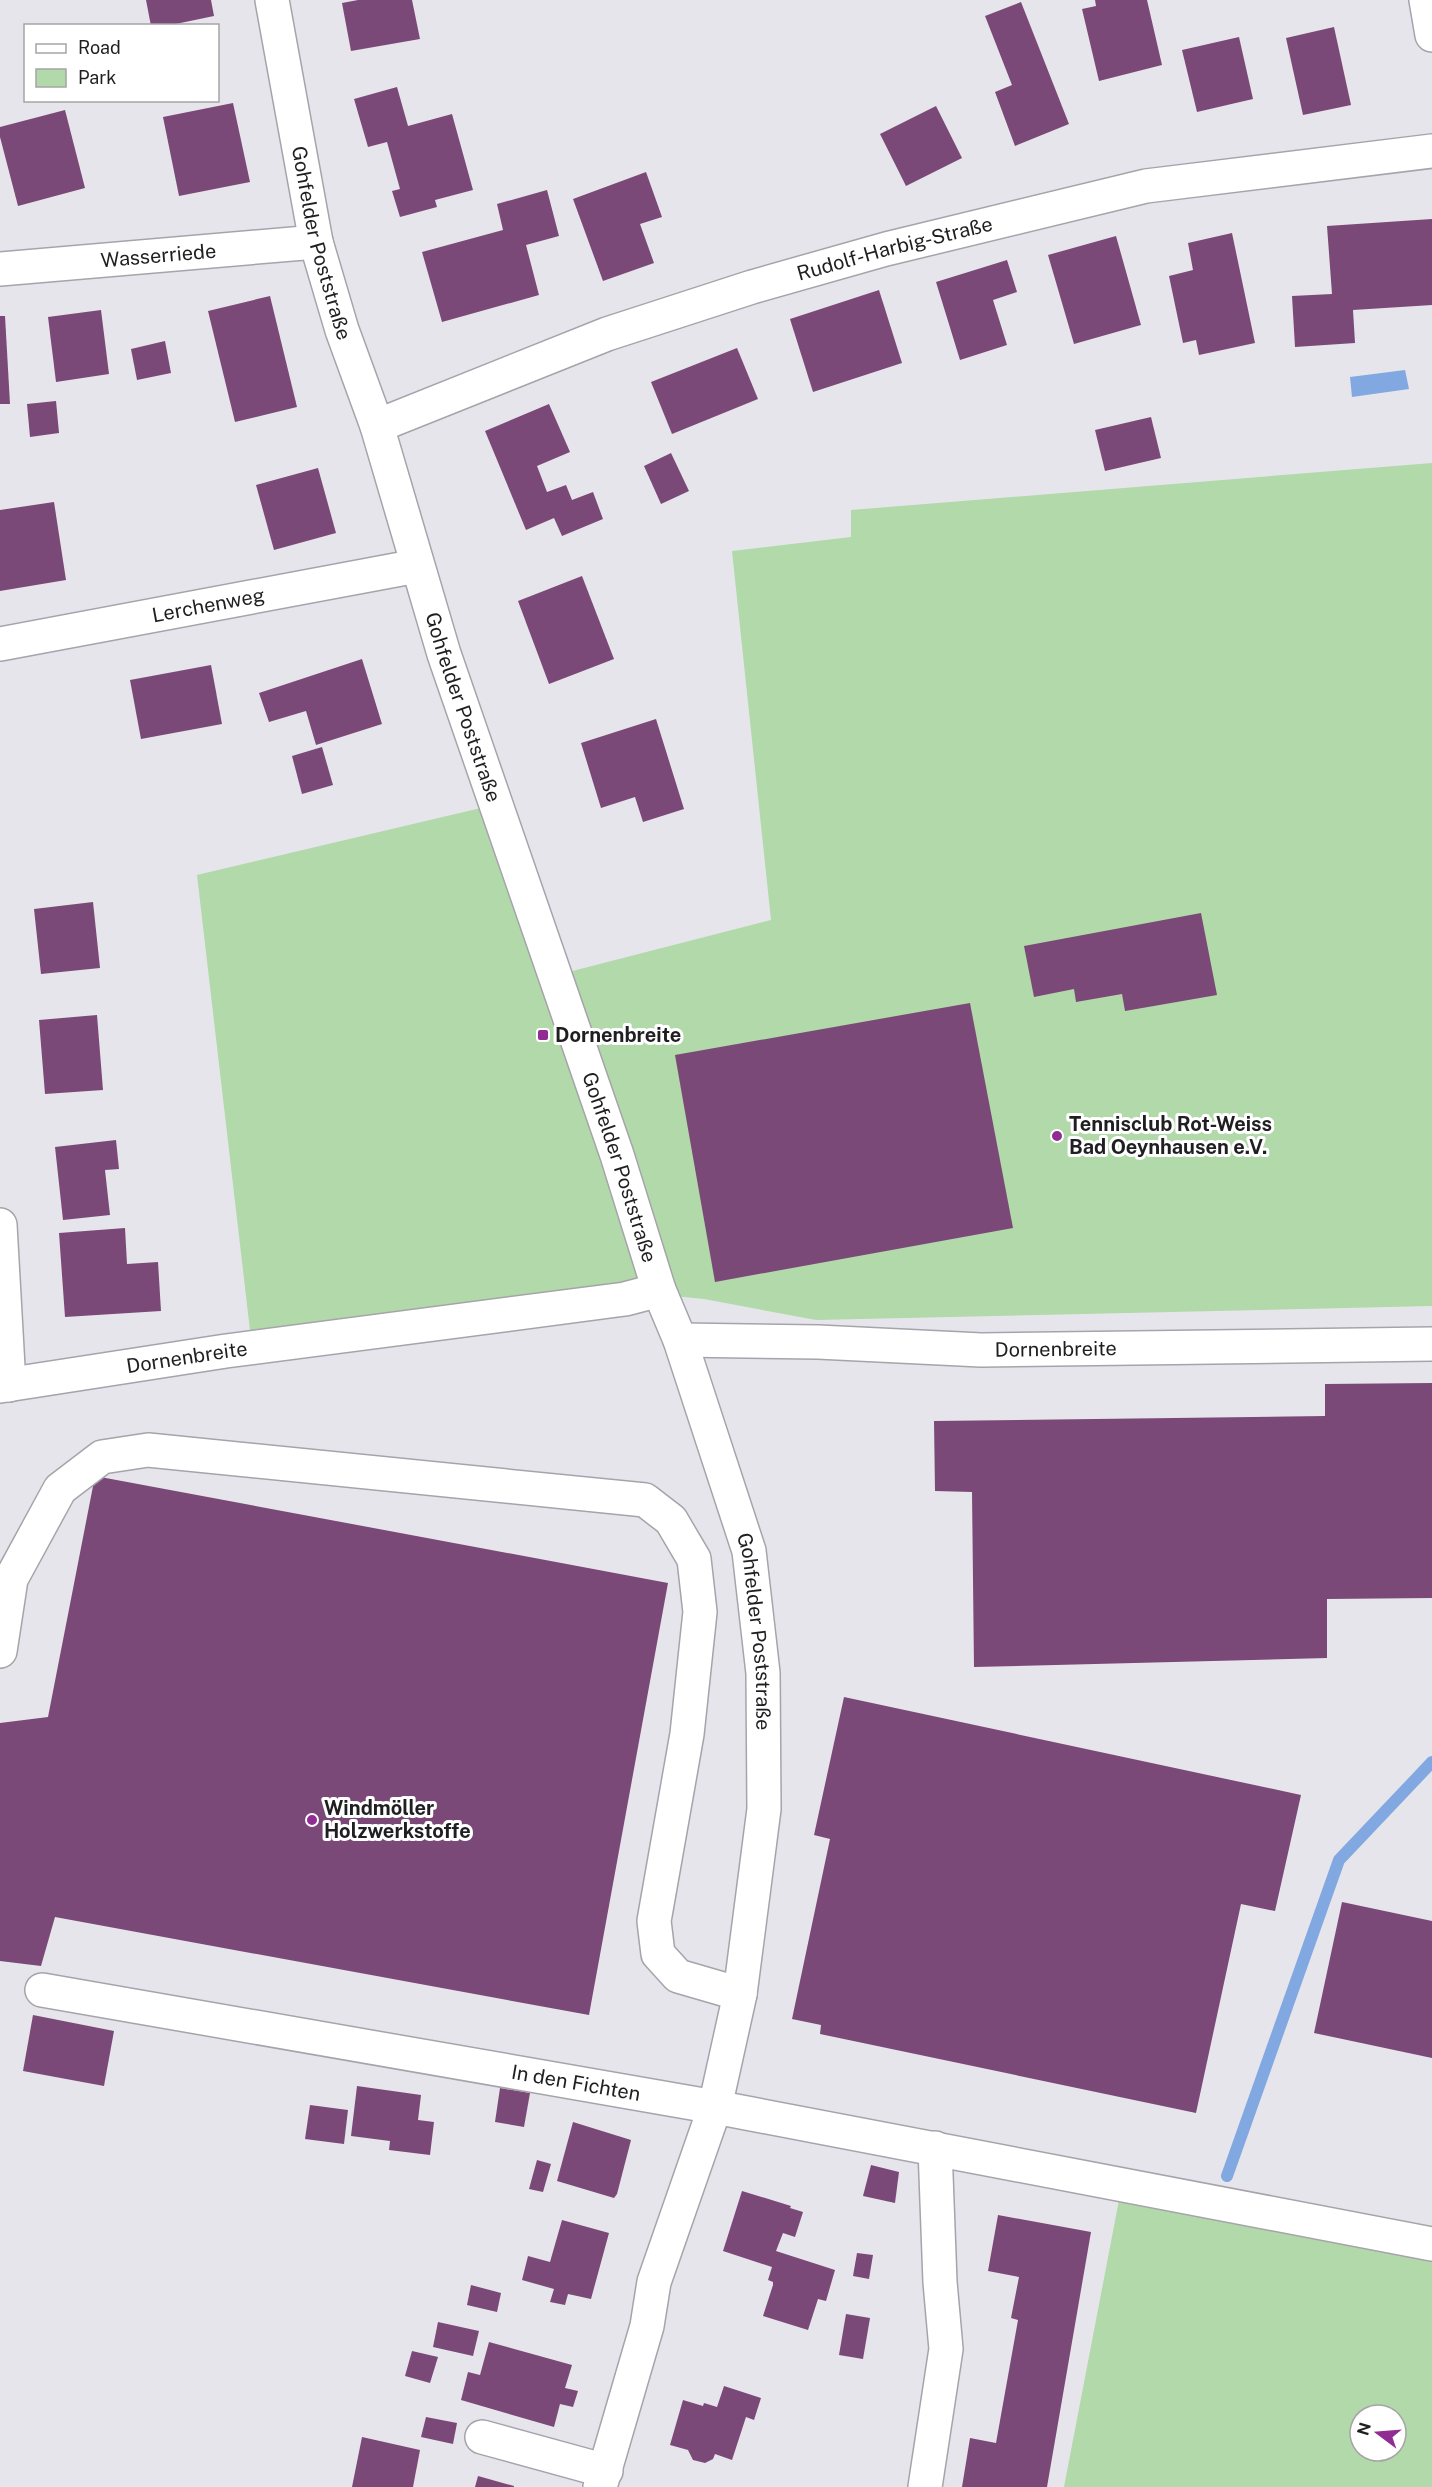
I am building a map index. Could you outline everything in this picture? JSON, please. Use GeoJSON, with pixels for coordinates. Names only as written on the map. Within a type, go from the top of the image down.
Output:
{"type":"FeatureCollection","features":[{"type":"Feature","properties":{"kind":"street","name":"Gohfelder Poststraße"},"geometry":{"type":"LineString","coordinates":[[272,0],[316,242],[342,330],[376,426],[448,665],[617,1155],[659,1290],[680,1340],[749,1551],[763,1673],[764,1809],[753,1908],[740,1994],[716,2107]]}},
{"type":"Feature","properties":{"kind":"street"},"geometry":{"type":"LineString","coordinates":[[1426,0],[1432,35]]}},
{"type":"Feature","properties":{"kind":"street","name":"Rudolf-Harbig-Straße"},"geometry":{"type":"LineString","coordinates":[[376,426],[607,334],[752,287],[886,249],[1146,186],[1432,151]]}},
{"type":"Feature","properties":{"kind":"street","name":"Wasserriede"},"geometry":{"type":"LineString","coordinates":[[0,269],[316,242]]}},
{"type":"Feature","properties":{"kind":"street","name":"Lerchenweg"},"geometry":{"type":"LineString","coordinates":[[0,644],[417,566]]}},
{"type":"Feature","properties":{"kind":"street"},"geometry":{"type":"LineString","coordinates":[[0,1225],[5,1386]]}},
{"type":"Feature","properties":{"kind":"street","name":"Dornenbreite"},"geometry":{"type":"LineString","coordinates":[[5,1386],[226,1351],[625,1299],[659,1290]]}},
{"type":"Feature","properties":{"kind":"street","name":"Dornenbreite"},"geometry":{"type":"LineString","coordinates":[[680,1340],[818,1342],[981,1350],[1432,1344]]}},
{"type":"Feature","properties":{"kind":"street"},"geometry":{"type":"LineString","coordinates":[[0,1651],[11,1579],[60,1489],[102,1457],[148,1450],[645,1500],[671,1520],[694,1559],[700,1612],[687,1734],[654,1921],[658,1954],[678,1976],[740,1994]]}},
{"type":"Feature","properties":{"kind":"street","name":"In den Fichten"},"geometry":{"type":"LineString","coordinates":[[42,1990],[716,2107],[1432,2244]]}},
{"type":"Feature","properties":{"kind":"street"},"geometry":{"type":"LineString","coordinates":[[482,2437],[603,2479],[647,2326],[654,2282],[716,2107]]}},
{"type":"Feature","properties":{"kind":"street"},"geometry":{"type":"LineString","coordinates":[[925,2487],[946,2349],[940,2282],[935,2148]]}},
{"type":"Feature","properties":{"kind":"green space"},"geometry":{"type":"Polygon","coordinates":[[[1432,463],[1432,1306],[816,1320],[704,1299],[623,1291],[251,1339],[197,875],[485,807],[549,977],[771,920],[732,551],[851,537],[851,510],[1432,463]]]}},
{"type":"Feature","properties":{"kind":"green space"},"geometry":{"type":"Polygon","coordinates":[[[1119,2200],[1432,2256],[1432,2487],[1064,2487],[1119,2200]]]}},
{"type":"Feature","properties":{"kind":"water"},"geometry":{"type":"Polygon","coordinates":[[[1405,370],[1409,389],[1352,397],[1350,377],[1405,370]]]}},
{"type":"Feature","properties":{"kind":"building"},"geometry":{"type":"Polygon","coordinates":[[[146,0],[211,0],[214,16],[176,24],[151,24],[146,0]]]}},
{"type":"Feature","properties":{"kind":"building"},"geometry":{"type":"Polygon","coordinates":[[[358,0],[412,0],[420,39],[351,51],[342,3],[358,0]]]}},
{"type":"Feature","properties":{"kind":"building"},"geometry":{"type":"Polygon","coordinates":[[[1095,0],[1147,0],[1162,65],[1099,81],[1082,9],[1096,6],[1095,0]]]}},
{"type":"Feature","properties":{"kind":"building"},"geometry":{"type":"Polygon","coordinates":[[[1021,2],[1069,124],[1015,146],[995,92],[1012,85],[985,16],[1021,2]]]}},
{"type":"Feature","properties":{"kind":"building"},"geometry":{"type":"Polygon","coordinates":[[[1334,27],[1351,105],[1303,115],[1286,38],[1334,27]]]}},
{"type":"Feature","properties":{"kind":"building"},"geometry":{"type":"Polygon","coordinates":[[[1239,37],[1253,99],[1197,112],[1182,50],[1239,37]]]}},
{"type":"Feature","properties":{"kind":"building"},"geometry":{"type":"Polygon","coordinates":[[[397,87],[408,126],[452,114],[473,190],[435,200],[437,207],[400,217],[392,191],[400,189],[387,142],[368,147],[354,99],[397,87]]]}},
{"type":"Feature","properties":{"kind":"building"},"geometry":{"type":"Polygon","coordinates":[[[233,103],[250,182],[179,196],[163,117],[233,103]]]}},
{"type":"Feature","properties":{"kind":"building"},"geometry":{"type":"Polygon","coordinates":[[[936,106],[962,158],[906,186],[880,134],[936,106]]]}},
{"type":"Feature","properties":{"kind":"building"},"geometry":{"type":"Polygon","coordinates":[[[65,110],[85,188],[18,206],[0,137],[0,127],[65,110]]]}},
{"type":"Feature","properties":{"kind":"building"},"geometry":{"type":"Polygon","coordinates":[[[646,172],[662,217],[640,224],[654,263],[603,281],[573,199],[646,172]]]}},
{"type":"Feature","properties":{"kind":"building"},"geometry":{"type":"Polygon","coordinates":[[[547,190],[559,236],[526,245],[539,295],[442,322],[422,252],[503,230],[497,204],[547,190]]]}},
{"type":"Feature","properties":{"kind":"building"},"geometry":{"type":"Polygon","coordinates":[[[1432,219],[1432,305],[1353,310],[1355,343],[1295,347],[1292,296],[1332,294],[1327,226],[1432,219]]]}},
{"type":"Feature","properties":{"kind":"building"},"geometry":{"type":"Polygon","coordinates":[[[1232,233],[1255,343],[1199,355],[1196,340],[1183,343],[1169,276],[1193,270],[1188,243],[1232,233]]]}},
{"type":"Feature","properties":{"kind":"building"},"geometry":{"type":"Polygon","coordinates":[[[1116,236],[1141,325],[1074,344],[1048,255],[1116,236]]]}},
{"type":"Feature","properties":{"kind":"building"},"geometry":{"type":"Polygon","coordinates":[[[1007,260],[1017,292],[993,300],[1007,345],[960,360],[936,282],[1007,260]]]}},
{"type":"Feature","properties":{"kind":"building"},"geometry":{"type":"Polygon","coordinates":[[[879,290],[902,363],[813,392],[790,319],[879,290]]]}},
{"type":"Feature","properties":{"kind":"building"},"geometry":{"type":"Polygon","coordinates":[[[270,296],[297,407],[235,422],[208,311],[270,296]]]}},
{"type":"Feature","properties":{"kind":"building"},"geometry":{"type":"Polygon","coordinates":[[[101,310],[109,374],[56,382],[48,317],[101,310]]]}},
{"type":"Feature","properties":{"kind":"building"},"geometry":{"type":"Polygon","coordinates":[[[0,316],[5,316],[10,404],[0,404],[0,316]]]}},
{"type":"Feature","properties":{"kind":"building"},"geometry":{"type":"Polygon","coordinates":[[[165,341],[171,373],[137,380],[131,349],[165,341]]]}},
{"type":"Feature","properties":{"kind":"building"},"geometry":{"type":"Polygon","coordinates":[[[737,348],[758,399],[672,434],[651,382],[737,348]]]}},
{"type":"Feature","properties":{"kind":"building"},"geometry":{"type":"Polygon","coordinates":[[[56,401],[59,433],[30,437],[27,404],[56,401]]]}},
{"type":"Feature","properties":{"kind":"building"},"geometry":{"type":"Polygon","coordinates":[[[549,404],[570,452],[537,466],[547,492],[566,485],[572,500],[593,492],[603,519],[562,536],[554,518],[526,530],[485,431],[549,404]]]}},
{"type":"Feature","properties":{"kind":"building"},"geometry":{"type":"Polygon","coordinates":[[[1151,417],[1161,458],[1105,471],[1095,430],[1151,417]]]}},
{"type":"Feature","properties":{"kind":"building"},"geometry":{"type":"Polygon","coordinates":[[[671,453],[689,491],[661,504],[644,466],[671,453]]]}},
{"type":"Feature","properties":{"kind":"building"},"geometry":{"type":"Polygon","coordinates":[[[318,468],[336,533],[274,550],[256,485],[318,468]]]}},
{"type":"Feature","properties":{"kind":"building"},"geometry":{"type":"Polygon","coordinates":[[[54,502],[66,580],[0,591],[0,510],[54,502]]]}},
{"type":"Feature","properties":{"kind":"building"},"geometry":{"type":"Polygon","coordinates":[[[582,576],[614,659],[549,684],[518,601],[582,576]]]}},
{"type":"Feature","properties":{"kind":"building"},"geometry":{"type":"Polygon","coordinates":[[[362,659],[382,724],[316,745],[306,711],[269,722],[259,693],[362,659]]]}},
{"type":"Feature","properties":{"kind":"building"},"geometry":{"type":"Polygon","coordinates":[[[211,665],[222,724],[141,739],[130,680],[211,665]]]}},
{"type":"Feature","properties":{"kind":"building"},"geometry":{"type":"Polygon","coordinates":[[[656,719],[684,809],[643,822],[635,797],[601,808],[581,743],[656,719]]]}},
{"type":"Feature","properties":{"kind":"building"},"geometry":{"type":"Polygon","coordinates":[[[322,747],[333,785],[302,794],[292,756],[322,747]]]}},
{"type":"Feature","properties":{"kind":"building"},"geometry":{"type":"Polygon","coordinates":[[[93,902],[100,968],[41,974],[34,909],[93,902]]]}},
{"type":"Feature","properties":{"kind":"building"},"geometry":{"type":"Polygon","coordinates":[[[1201,913],[1217,995],[1125,1011],[1122,994],[1076,1002],[1074,989],[1034,997],[1024,946],[1201,913]]]}},
{"type":"Feature","properties":{"kind":"building"},"geometry":{"type":"Polygon","coordinates":[[[970,1003],[1013,1228],[715,1282],[675,1055],[970,1003]]]}},
{"type":"Feature","properties":{"kind":"building"},"geometry":{"type":"Polygon","coordinates":[[[97,1015],[103,1090],[45,1094],[39,1020],[97,1015]]]}},
{"type":"Feature","properties":{"kind":"building"},"geometry":{"type":"Polygon","coordinates":[[[116,1140],[119,1169],[105,1170],[110,1215],[63,1220],[55,1147],[116,1140]]]}},
{"type":"Feature","properties":{"kind":"building"},"geometry":{"type":"Polygon","coordinates":[[[125,1228],[127,1264],[158,1262],[161,1311],[65,1317],[59,1233],[125,1228]]]}},
{"type":"Feature","properties":{"kind":"building"},"geometry":{"type":"Polygon","coordinates":[[[1432,1383],[1432,1598],[1327,1599],[1327,1658],[974,1667],[972,1492],[935,1491],[934,1421],[1325,1416],[1325,1384],[1432,1383]]]}},
{"type":"Feature","properties":{"kind":"building","name":"Windmöller Holzwerkstoffe"},"geometry":{"type":"Polygon","coordinates":[[[95,1476],[668,1583],[589,2015],[55,1917],[41,1966],[0,1961],[0,1723],[48,1717],[95,1476]]]}},
{"type":"Feature","properties":{"kind":"building"},"geometry":{"type":"Polygon","coordinates":[[[844,1697],[1301,1795],[1275,1911],[1241,1904],[1196,2113],[820,2034],[821,2025],[792,2019],[830,1839],[814,1835],[844,1697]]]}},
{"type":"Feature","properties":{"kind":"building"},"geometry":{"type":"Polygon","coordinates":[[[1342,1902],[1432,1921],[1432,2058],[1314,2033],[1342,1902]]]}},
{"type":"Feature","properties":{"kind":"building"},"geometry":{"type":"Polygon","coordinates":[[[33,2015],[114,2031],[104,2086],[23,2071],[33,2015]]]}},
{"type":"Feature","properties":{"kind":"building"},"geometry":{"type":"Polygon","coordinates":[[[357,2086],[421,2095],[418,2120],[434,2122],[430,2155],[389,2150],[390,2141],[351,2136],[357,2086]]]}},
{"type":"Feature","properties":{"kind":"building"},"geometry":{"type":"Polygon","coordinates":[[[500,2088],[530,2093],[524,2127],[495,2122],[500,2088]]]}},
{"type":"Feature","properties":{"kind":"building"},"geometry":{"type":"Polygon","coordinates":[[[310,2105],[348,2110],[344,2144],[305,2139],[310,2105]]]}},
{"type":"Feature","properties":{"kind":"building"},"geometry":{"type":"Polygon","coordinates":[[[573,2122],[631,2140],[614,2198],[557,2181],[573,2122]]]}},
{"type":"Feature","properties":{"kind":"building"},"geometry":{"type":"Polygon","coordinates":[[[537,2160],[551,2164],[543,2192],[529,2189],[537,2160]]]}},
{"type":"Feature","properties":{"kind":"building"},"geometry":{"type":"Polygon","coordinates":[[[871,2165],[899,2172],[895,2203],[863,2196],[871,2165]]]}},
{"type":"Feature","properties":{"kind":"building"},"geometry":{"type":"Polygon","coordinates":[[[742,2191],[803,2212],[795,2237],[783,2233],[776,2251],[835,2270],[826,2301],[818,2299],[808,2330],[763,2316],[773,2285],[773,2282],[768,2280],[772,2267],[723,2251],[742,2191]]]}},
{"type":"Feature","properties":{"kind":"building"},"geometry":{"type":"Polygon","coordinates":[[[998,2215],[1091,2232],[1047,2487],[962,2487],[970,2438],[996,2443],[1018,2320],[1011,2318],[1019,2277],[988,2271],[998,2215]]]}},
{"type":"Feature","properties":{"kind":"building"},"geometry":{"type":"Polygon","coordinates":[[[562,2220],[609,2233],[591,2299],[568,2294],[565,2305],[550,2302],[554,2289],[522,2280],[528,2256],[550,2262],[562,2220]]]}},
{"type":"Feature","properties":{"kind":"building"},"geometry":{"type":"Polygon","coordinates":[[[857,2253],[873,2255],[869,2279],[853,2276],[857,2253]]]}},
{"type":"Feature","properties":{"kind":"building"},"geometry":{"type":"Polygon","coordinates":[[[471,2285],[501,2293],[497,2312],[467,2305],[471,2285]]]}},
{"type":"Feature","properties":{"kind":"building"},"geometry":{"type":"Polygon","coordinates":[[[846,2314],[870,2318],[863,2359],[839,2355],[846,2314]]]}},
{"type":"Feature","properties":{"kind":"building"},"geometry":{"type":"Polygon","coordinates":[[[438,2322],[479,2331],[473,2356],[433,2347],[438,2322]]]}},
{"type":"Feature","properties":{"kind":"building"},"geometry":{"type":"Polygon","coordinates":[[[489,2342],[572,2365],[565,2388],[578,2391],[573,2407],[560,2404],[554,2427],[461,2400],[468,2372],[480,2375],[489,2342]]]}},
{"type":"Feature","properties":{"kind":"building"},"geometry":{"type":"Polygon","coordinates":[[[412,2351],[438,2357],[430,2383],[405,2376],[412,2351]]]}},
{"type":"Feature","properties":{"kind":"building"},"geometry":{"type":"Polygon","coordinates":[[[724,2386],[761,2398],[754,2420],[746,2417],[732,2460],[715,2454],[713,2459],[705,2463],[693,2460],[688,2450],[670,2445],[683,2400],[703,2406],[704,2403],[717,2407],[724,2386]]]}},
{"type":"Feature","properties":{"kind":"building"},"geometry":{"type":"Polygon","coordinates":[[[426,2417],[457,2423],[453,2444],[421,2437],[426,2417]]]}},
{"type":"Feature","properties":{"kind":"building"},"geometry":{"type":"Polygon","coordinates":[[[362,2437],[420,2450],[413,2487],[352,2487],[362,2437]]]}},
{"type":"Feature","properties":{"kind":"building"},"geometry":{"type":"Polygon","coordinates":[[[478,2476],[514,2486],[514,2487],[475,2487],[478,2476]]]}},
{"type":"Feature","properties":{"kind":"waterway"},"geometry":{"type":"LineString","coordinates":[[1227,2176],[1339,1860],[1432,1762]]}},
{"type":"Feature","properties":{"kind":"place","name":"Dornenbreite"},"geometry":{"type":"Point","coordinates":[543,1035]}},
{"type":"Feature","properties":{"kind":"place","name":"Tennisclub Rot-Weiss Bad Oeynhausen e.V."},"geometry":{"type":"Point","coordinates":[1057,1136]}},
{"type":"Feature","properties":{"kind":"place","name":"Windmöller Holzwerkstoffe"},"geometry":{"type":"Point","coordinates":[312,1820]}}]}
